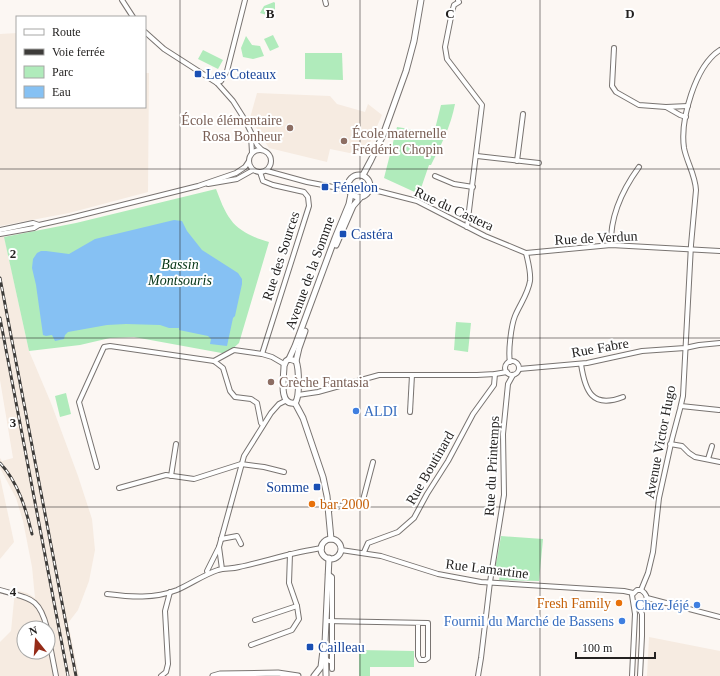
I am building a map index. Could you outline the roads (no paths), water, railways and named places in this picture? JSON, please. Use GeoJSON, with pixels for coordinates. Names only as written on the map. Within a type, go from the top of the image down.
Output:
{"type":"FeatureCollection","features":[{"type":"Feature","properties":{"kind":"street"},"geometry":{"type":"LineString","coordinates":[[122,0],[132,16]]}},
{"type":"Feature","properties":{"kind":"street"},"geometry":{"type":"LineString","coordinates":[[217,83],[227,71],[245,0]]}},
{"type":"Feature","properties":{"kind":"street"},"geometry":{"type":"LineString","coordinates":[[363,175],[383,135],[406,71],[414,41],[421,0]]}},
{"type":"Feature","properties":{"kind":"street"},"geometry":{"type":"LineString","coordinates":[[460,1],[454,5],[452,12],[446,47],[447,59],[482,105],[477,156],[467,227]]}},
{"type":"Feature","properties":{"kind":"street"},"geometry":{"type":"LineString","coordinates":[[146,33],[164,49],[217,83],[233,101],[257,145],[270,155],[272,162],[267,171]]}},
{"type":"Feature","properties":{"kind":"street"},"geometry":{"type":"LineString","coordinates":[[614,48],[612,86],[616,92],[639,105],[666,107],[688,106]]}},
{"type":"Feature","properties":{"kind":"street","name":"Avenue Victor Hugo"},"geometry":{"type":"LineString","coordinates":[[641,590],[648,573],[653,552],[659,498],[670,444],[683,396],[691,249],[696,190],[694,175],[684,149],[686,117],[697,79],[709,60],[720,50]]}},
{"type":"Feature","properties":{"kind":"street"},"geometry":{"type":"LineString","coordinates":[[666,107],[686,117]]}},
{"type":"Feature","properties":{"kind":"street"},"geometry":{"type":"LineString","coordinates":[[517,160],[523,114]]}},
{"type":"Feature","properties":{"kind":"street"},"geometry":{"type":"LineString","coordinates":[[0,234],[34,228],[40,225],[198,186],[236,173],[245,167],[252,154],[251,135],[247,125]]}},
{"type":"Feature","properties":{"kind":"street"},"geometry":{"type":"LineString","coordinates":[[252,154],[255,151],[262,150]]}},
{"type":"Feature","properties":{"kind":"street"},"geometry":{"type":"LineString","coordinates":[[477,156],[539,163]]}},
{"type":"Feature","properties":{"kind":"street"},"geometry":{"type":"LineString","coordinates":[[249,161],[253,170]]}},
{"type":"Feature","properties":{"kind":"street"},"geometry":{"type":"LineString","coordinates":[[271,166],[278,174]]}},
{"type":"Feature","properties":{"kind":"street"},"geometry":{"type":"LineString","coordinates":[[611,245],[612,230],[620,200],[639,167]]}},
{"type":"Feature","properties":{"kind":"street"},"geometry":{"type":"LineString","coordinates":[[198,186],[228,182],[253,170],[260,172],[267,171],[307,182],[337,187],[360,198],[366,195],[370,189],[370,182],[363,175],[354,176],[348,183],[337,187]]}},
{"type":"Feature","properties":{"kind":"street","name":"Rue des Sources"},"geometry":{"type":"LineString","coordinates":[[260,172],[263,181],[273,185],[302,191],[308,197],[309,202],[262,354]]}},
{"type":"Feature","properties":{"kind":"street"},"geometry":{"type":"LineString","coordinates":[[435,176],[454,184],[472,187]]}},
{"type":"Feature","properties":{"kind":"street"},"geometry":{"type":"LineString","coordinates":[[348,183],[350,192]]}},
{"type":"Feature","properties":{"kind":"street","name":"Rue du Castera"},"geometry":{"type":"LineString","coordinates":[[370,189],[417,201],[485,236],[526,253]]}},
{"type":"Feature","properties":{"kind":"street","name":"Avenue de la Somme"},"geometry":{"type":"LineString","coordinates":[[289,359],[349,204],[350,192]]}},
{"type":"Feature","properties":{"kind":"street","name":"Avenue de la Somme"},"geometry":{"type":"LineString","coordinates":[[296,361],[299,348],[338,239],[353,206],[360,198]]}},
{"type":"Feature","properties":{"kind":"street"},"geometry":{"type":"LineString","coordinates":[[0,230],[33,223],[40,225]]}},
{"type":"Feature","properties":{"kind":"street","name":"Rue de Verdun"},"geometry":{"type":"LineString","coordinates":[[526,253],[611,245],[720,251]]}},
{"type":"Feature","properties":{"kind":"street"},"geometry":{"type":"LineString","coordinates":[[510,362],[508,354],[514,317],[528,291],[530,280],[529,263],[526,253]]}},
{"type":"Feature","properties":{"kind":"street","name":"Rue Fabre"},"geometry":{"type":"LineString","coordinates":[[519,369],[581,364],[642,351],[685,348],[720,343]]}},
{"type":"Feature","properties":{"kind":"street"},"geometry":{"type":"LineString","coordinates":[[96,467],[79,402],[104,348],[110,346],[214,361],[223,368],[230,391],[235,396],[251,399],[257,403],[261,423],[263,425]]}},
{"type":"Feature","properties":{"kind":"street"},"geometry":{"type":"LineString","coordinates":[[214,361],[234,350],[262,354],[272,357],[284,364]]}},
{"type":"Feature","properties":{"kind":"street"},"geometry":{"type":"LineString","coordinates":[[285,401],[284,364],[289,359],[296,361],[298,367],[298,395],[297,401],[294,403]]}},
{"type":"Feature","properties":{"kind":"street"},"geometry":{"type":"LineString","coordinates":[[298,395],[318,392],[379,375],[495,374],[507,372],[513,375],[517,373],[519,369],[516,363],[510,362]]}},
{"type":"Feature","properties":{"kind":"street"},"geometry":{"type":"LineString","coordinates":[[507,372],[506,366],[510,362]]}},
{"type":"Feature","properties":{"kind":"street"},"geometry":{"type":"LineString","coordinates":[[581,364],[587,387],[593,397],[610,401],[623,397]]}},
{"type":"Feature","properties":{"kind":"street","name":"Rue Boutinard"},"geometry":{"type":"LineString","coordinates":[[364,552],[368,543],[398,532],[414,518],[426,494],[448,461],[473,414],[494,385],[495,374]]}},
{"type":"Feature","properties":{"kind":"street"},"geometry":{"type":"LineString","coordinates":[[410,412],[412,375]]}},
{"type":"Feature","properties":{"kind":"street","name":"Rue du Printemps"},"geometry":{"type":"LineString","coordinates":[[478,676],[482,658],[490,582],[504,495],[503,434],[508,384],[513,375]]}},
{"type":"Feature","properties":{"kind":"street"},"geometry":{"type":"LineString","coordinates":[[208,574],[207,571],[219,547],[244,456],[271,413],[279,404],[285,401]]}},
{"type":"Feature","properties":{"kind":"street"},"geometry":{"type":"LineString","coordinates":[[285,401],[291,404],[294,403]]}},
{"type":"Feature","properties":{"kind":"street"},"geometry":{"type":"LineString","coordinates":[[294,403],[303,418],[323,477],[329,509],[331,540]]}},
{"type":"Feature","properties":{"kind":"street"},"geometry":{"type":"LineString","coordinates":[[681,406],[719,410]]}},
{"type":"Feature","properties":{"kind":"street"},"geometry":{"type":"LineString","coordinates":[[171,476],[176,444]]}},
{"type":"Feature","properties":{"kind":"street"},"geometry":{"type":"LineString","coordinates":[[670,444],[682,446],[695,457],[720,462]]}},
{"type":"Feature","properties":{"kind":"street"},"geometry":{"type":"LineString","coordinates":[[708,459],[712,446]]}},
{"type":"Feature","properties":{"kind":"street"},"geometry":{"type":"LineString","coordinates":[[329,509],[363,500],[373,462]]}},
{"type":"Feature","properties":{"kind":"street"},"geometry":{"type":"LineString","coordinates":[[119,488],[166,475],[194,479],[241,464],[264,467],[284,472]]}},
{"type":"Feature","properties":{"kind":"street"},"geometry":{"type":"LineString","coordinates":[[221,539],[237,536],[241,544]]}},
{"type":"Feature","properties":{"kind":"street"},"geometry":{"type":"LineString","coordinates":[[331,540],[335,540],[339,543],[341,550],[336,558],[324,556],[322,548],[324,543],[331,540]]}},
{"type":"Feature","properties":{"kind":"street"},"geometry":{"type":"LineString","coordinates":[[219,547],[222,569]]}},
{"type":"Feature","properties":{"kind":"street"},"geometry":{"type":"LineString","coordinates":[[108,594],[125,597],[159,595],[177,590],[208,574],[222,569],[238,567],[290,554],[322,548]]}},
{"type":"Feature","properties":{"kind":"street","name":"Rue Lamartine"},"geometry":{"type":"LineString","coordinates":[[341,550],[364,552],[381,556],[438,574],[490,582],[624,591],[633,593]]}},
{"type":"Feature","properties":{"kind":"street"},"geometry":{"type":"LineString","coordinates":[[251,645],[292,630],[299,620],[297,606],[289,583],[290,554]]}},
{"type":"Feature","properties":{"kind":"street"},"geometry":{"type":"LineString","coordinates":[[315,676],[319,674],[327,676],[329,661],[329,558]]}},
{"type":"Feature","properties":{"kind":"street"},"geometry":{"type":"LineString","coordinates":[[0,590],[25,597],[35,602],[42,611],[45,620]]}},
{"type":"Feature","properties":{"kind":"street"},"geometry":{"type":"LineString","coordinates":[[632,676],[635,614],[634,602],[632,600],[633,593],[637,590],[641,590],[645,592],[647,598]]}},
{"type":"Feature","properties":{"kind":"street"},"geometry":{"type":"LineString","coordinates":[[161,676],[166,672],[168,664],[165,611],[170,592]]}},
{"type":"Feature","properties":{"kind":"street"},"geometry":{"type":"LineString","coordinates":[[640,676],[642,614],[640,610],[641,604],[644,603],[647,598]]}},
{"type":"Feature","properties":{"kind":"street"},"geometry":{"type":"LineString","coordinates":[[647,598],[720,616]]}},
{"type":"Feature","properties":{"kind":"street"},"geometry":{"type":"LineString","coordinates":[[634,602],[641,604]]}},
{"type":"Feature","properties":{"kind":"street"},"geometry":{"type":"LineString","coordinates":[[256,620],[297,606]]}},
{"type":"Feature","properties":{"kind":"street"},"geometry":{"type":"LineString","coordinates":[[329,621],[428,623],[428,658],[426,660],[420,660],[418,656],[418,623]]}},
{"type":"Feature","properties":{"kind":"street"},"geometry":{"type":"LineString","coordinates":[[315,676],[321,667],[329,621]]}},
{"type":"Feature","properties":{"kind":"street"},"geometry":{"type":"LineString","coordinates":[[325,643],[332,669]]}},
{"type":"Feature","properties":{"kind":"street"},"geometry":{"type":"LineString","coordinates":[[53,660],[56,676]]}},
{"type":"Feature","properties":{"kind":"street"},"geometry":{"type":"LineString","coordinates":[[213,676],[220,674],[268,673],[298,676]]}},
{"type":"Feature","properties":{"kind":"street"},"geometry":{"type":"LineString","coordinates":[[268,673],[284,676]]}},
{"type":"Feature","properties":{"kind":"water","name":"Bassin Montsouris"},"geometry":{"type":"Polygon","coordinates":[[[174,220],[182,221],[187,231],[202,250],[238,273],[242,279],[235,316],[233,318],[227,346],[210,344],[211,339],[208,336],[179,330],[179,328],[169,328],[160,325],[107,325],[68,332],[64,339],[55,341],[52,335],[43,335],[32,268],[33,259],[37,253],[46,251],[69,254],[95,239],[174,220]]]}},
{"type":"Feature","properties":{"kind":"railway"},"geometry":{"type":"LineString","coordinates":[[0,278],[76,676]]}},
{"type":"Feature","properties":{"kind":"railway"},"geometry":{"type":"LineString","coordinates":[[0,318],[68,676]]}},
{"type":"Feature","properties":{"kind":"railway"},"geometry":{"type":"LineString","coordinates":[[0,463],[16,487],[24,506],[32,534]]}},
{"type":"Feature","properties":{"kind":"place","name":"Les Coteaux"},"geometry":{"type":"Point","coordinates":[198,74]}},
{"type":"Feature","properties":{"kind":"place","name":"École élémentaire Rosa Bonheur"},"geometry":{"type":"Point","coordinates":[290,128]}},
{"type":"Feature","properties":{"kind":"place","name":"École maternelle Frédéric Chopin"},"geometry":{"type":"Point","coordinates":[344,141]}},
{"type":"Feature","properties":{"kind":"place","name":"Fénelon"},"geometry":{"type":"Point","coordinates":[325,187]}},
{"type":"Feature","properties":{"kind":"place","name":"Castéra"},"geometry":{"type":"Point","coordinates":[343,234]}},
{"type":"Feature","properties":{"kind":"place","name":"Crèche Fantasia"},"geometry":{"type":"Point","coordinates":[271,382]}},
{"type":"Feature","properties":{"kind":"place","name":"ALDI"},"geometry":{"type":"Point","coordinates":[356,411]}},
{"type":"Feature","properties":{"kind":"place","name":"Somme"},"geometry":{"type":"Point","coordinates":[317,487]}},
{"type":"Feature","properties":{"kind":"place","name":"bar 2000"},"geometry":{"type":"Point","coordinates":[312,504]}},
{"type":"Feature","properties":{"kind":"place","name":"Fresh Family"},"geometry":{"type":"Point","coordinates":[619,603]}},
{"type":"Feature","properties":{"kind":"place","name":"Chez Jéjé"},"geometry":{"type":"Point","coordinates":[697,605]}},
{"type":"Feature","properties":{"kind":"place","name":"Fournil du Marché de Bassens"},"geometry":{"type":"Point","coordinates":[622,621]}},
{"type":"Feature","properties":{"kind":"place","name":"Cailleau"},"geometry":{"type":"Point","coordinates":[310,647]}}]}
